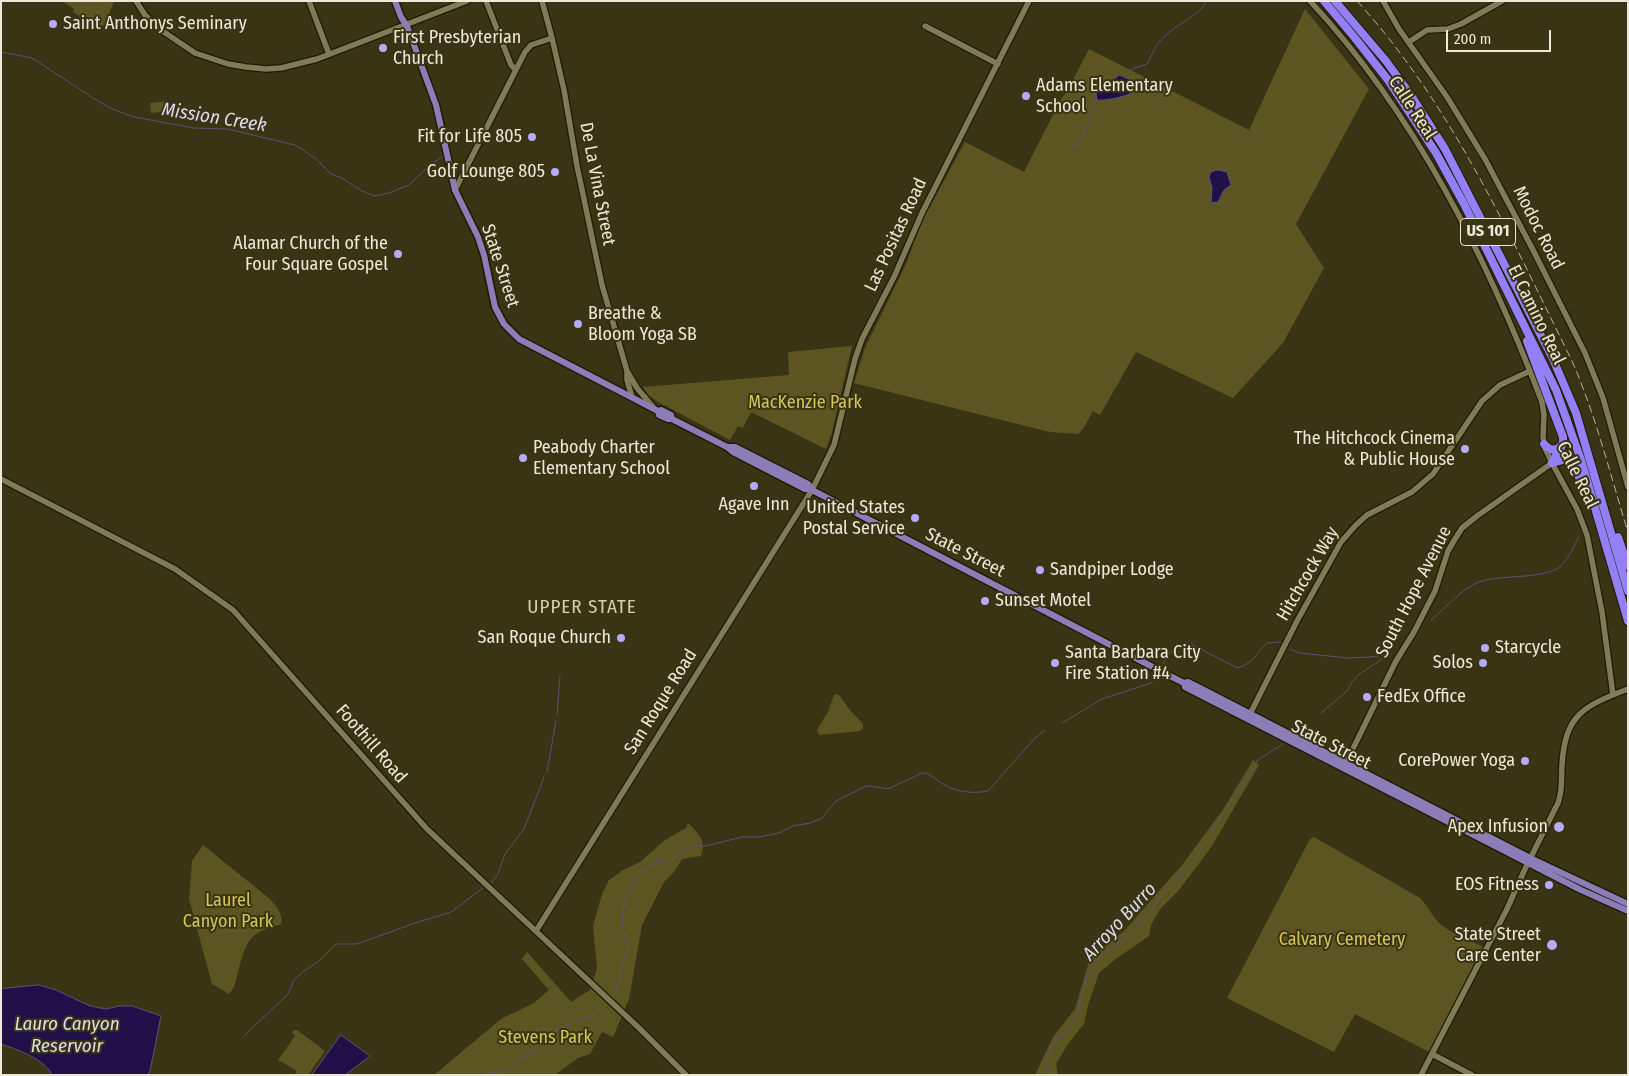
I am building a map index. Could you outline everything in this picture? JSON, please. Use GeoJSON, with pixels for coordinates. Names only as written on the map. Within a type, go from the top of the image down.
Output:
{"type":"FeatureCollection","features":[{"type":"Feature","properties":{"kind":"highway","name":"El Camino Real"},"geometry":{"type":"LineString","coordinates":[[1324,1],[1371,56],[1431,144],[1464,204],[1522,320],[1556,390],[1571,429],[1628,621]]}},
{"type":"Feature","properties":{"kind":"highway","name":"El Camino Real"},"geometry":{"type":"LineString","coordinates":[[1335,1],[1386,61],[1410,94],[1445,149],[1553,359],[1576,413],[1628,591]]}},
{"type":"Feature","properties":{"kind":"highway"},"geometry":{"type":"LineString","coordinates":[[1522,320],[1525,338],[1563,437],[1564,443],[1562,448],[1554,456],[1552,463]]}},
{"type":"Feature","properties":{"kind":"highway"},"geometry":{"type":"LineString","coordinates":[[1544,444],[1547,448],[1556,450],[1564,443]]}},
{"type":"Feature","properties":{"kind":"highway"},"geometry":{"type":"LineString","coordinates":[[1552,463],[1567,459],[1573,461],[1579,473],[1597,531],[1605,542]]}},
{"type":"Feature","properties":{"kind":"highway"},"geometry":{"type":"LineString","coordinates":[[1607,518],[1616,532],[1628,566]]}},
{"type":"Feature","properties":{"kind":"main road","name":"State Street"},"geometry":{"type":"LineString","coordinates":[[395,1],[406,23]]}},
{"type":"Feature","properties":{"kind":"main road","name":"State Street"},"geometry":{"type":"LineString","coordinates":[[399,1],[436,105],[455,190],[482,246],[493,300],[504,324],[519,339],[657,411],[668,419],[672,418],[727,447],[735,447],[808,484],[812,490],[1149,664],[1184,683],[1185,687],[1249,716],[1597,898],[1628,910]]}},
{"type":"Feature","properties":{"kind":"main road","name":"State Street"},"geometry":{"type":"LineString","coordinates":[[1529,861],[1628,904]]}},
{"type":"Feature","properties":{"kind":"street"},"geometry":{"type":"LineString","coordinates":[[136,1],[149,20],[170,37],[194,52],[205,57],[246,67],[281,68],[307,62],[467,1]]}},
{"type":"Feature","properties":{"kind":"street"},"geometry":{"type":"LineString","coordinates":[[308,1],[329,54]]}},
{"type":"Feature","properties":{"kind":"street"},"geometry":{"type":"LineString","coordinates":[[486,1],[511,65],[516,69]]}},
{"type":"Feature","properties":{"kind":"street","name":"De La Vina Street"},"geometry":{"type":"LineString","coordinates":[[542,1],[567,107],[601,279],[627,371],[632,398]]}},
{"type":"Feature","properties":{"kind":"street","name":"Las Positas Road"},"geometry":{"type":"LineString","coordinates":[[812,490],[830,454],[837,434],[855,359],[862,339],[894,277],[922,213],[1030,1]]}},
{"type":"Feature","properties":{"kind":"street","name":"Calle Real"},"geometry":{"type":"LineString","coordinates":[[1310,1],[1369,71],[1416,139],[1474,246],[1504,309],[1543,406],[1544,444],[1552,463],[1575,503],[1587,535],[1603,615],[1613,695]]}},
{"type":"Feature","properties":{"kind":"street","name":"Modoc Road"},"geometry":{"type":"LineString","coordinates":[[1383,1],[1408,42],[1447,97],[1496,178],[1585,353],[1603,398],[1628,487]]}},
{"type":"Feature","properties":{"kind":"street"},"geometry":{"type":"LineString","coordinates":[[1408,42],[1428,30],[1448,29],[1461,24],[1502,1]]}},
{"type":"Feature","properties":{"kind":"street"},"geometry":{"type":"LineString","coordinates":[[925,26],[998,64]]}},
{"type":"Feature","properties":{"kind":"street"},"geometry":{"type":"LineString","coordinates":[[455,190],[527,48],[537,42],[552,38]]}},
{"type":"Feature","properties":{"kind":"street","name":"De La Vina Street"},"geometry":{"type":"LineString","coordinates":[[627,371],[637,388],[657,411]]}},
{"type":"Feature","properties":{"kind":"street","name":"Hitchcock Way"},"geometry":{"type":"LineString","coordinates":[[1249,716],[1336,548],[1348,533],[1367,515],[1412,492],[1426,481],[1433,474],[1482,401],[1500,385],[1530,371]]}},
{"type":"Feature","properties":{"kind":"street"},"geometry":{"type":"LineString","coordinates":[[619,391],[628,380]]}},
{"type":"Feature","properties":{"kind":"street","name":"South Hope Avenue"},"geometry":{"type":"LineString","coordinates":[[1344,765],[1396,661],[1414,632],[1435,591],[1448,551],[1455,538],[1466,524],[1552,463]]}},
{"type":"Feature","properties":{"kind":"street","name":"Foothill Road"},"geometry":{"type":"LineString","coordinates":[[1,479],[175,569],[233,610],[427,829],[628,1017],[686,1075]]}},
{"type":"Feature","properties":{"kind":"street","name":"San Roque Road"},"geometry":{"type":"LineString","coordinates":[[536,931],[812,490]]}},
{"type":"Feature","properties":{"kind":"street"},"geometry":{"type":"LineString","coordinates":[[1421,1075],[1507,909],[1561,797],[1563,746],[1568,730],[1583,711],[1595,702],[1628,688]]}},
{"type":"Feature","properties":{"kind":"street"},"geometry":{"type":"LineString","coordinates":[[1432,1054],[1472,1075]]}},
{"type":"Feature","properties":{"kind":"green space"},"geometry":{"type":"Polygon","coordinates":[[[62,1],[114,1],[105,24],[98,28],[73,12],[74,9],[62,1]]]}},
{"type":"Feature","properties":{"kind":"green space"},"geometry":{"type":"Polygon","coordinates":[[[1305,9],[1369,89],[1296,224],[1324,268],[1283,343],[1233,398],[1136,352],[1100,415],[1093,411],[1078,434],[1050,432],[854,383],[865,348],[906,264],[922,221],[965,142],[1024,172],[1089,49],[1249,130],[1305,9]]]}},
{"type":"Feature","properties":{"kind":"green space"},"geometry":{"type":"Polygon","coordinates":[[[168,101],[170,111],[151,113],[150,103],[168,101]]]}},
{"type":"Feature","properties":{"kind":"green space","name":"MacKenzie Park"},"geometry":{"type":"Polygon","coordinates":[[[852,346],[832,432],[826,449],[751,412],[743,428],[738,426],[730,440],[658,402],[648,395],[643,387],[789,375],[788,352],[852,346]]]}},
{"type":"Feature","properties":{"kind":"green space"},"geometry":{"type":"Polygon","coordinates":[[[836,694],[840,696],[863,724],[863,728],[860,731],[819,735],[817,730],[836,694]]]}},
{"type":"Feature","properties":{"kind":"green space"},"geometry":{"type":"Polygon","coordinates":[[[1253,760],[1259,765],[1212,846],[1179,890],[1160,909],[1151,925],[1149,936],[1099,973],[1088,1005],[1084,1024],[1068,1044],[1056,1064],[1058,1075],[1035,1075],[1053,1037],[1075,1009],[1090,958],[1124,931],[1182,865],[1224,808],[1253,760]]]}},
{"type":"Feature","properties":{"kind":"green space","name":"Stevens Park"},"geometry":{"type":"Polygon","coordinates":[[[688,823],[698,834],[702,842],[703,851],[701,856],[682,859],[674,872],[664,882],[642,925],[629,999],[613,1037],[602,1032],[590,1054],[578,1058],[555,1075],[434,1075],[501,1019],[534,1003],[549,990],[522,959],[527,952],[571,1002],[590,990],[597,968],[593,926],[602,894],[609,880],[623,870],[640,862],[665,840],[686,828],[688,823]]]}},
{"type":"Feature","properties":{"kind":"green space","name":"Calvary Cemetery"},"geometry":{"type":"Polygon","coordinates":[[[1314,837],[1420,898],[1444,927],[1483,947],[1429,1052],[1355,1014],[1334,1052],[1227,998],[1310,839],[1314,837]]]}},
{"type":"Feature","properties":{"kind":"green space","name":"Laurel Canyon Park"},"geometry":{"type":"Polygon","coordinates":[[[203,845],[270,899],[279,911],[282,921],[281,924],[261,931],[251,939],[244,952],[234,987],[229,994],[212,984],[189,899],[192,861],[203,845]]]}},
{"type":"Feature","properties":{"kind":"green space"},"geometry":{"type":"Polygon","coordinates":[[[294,1030],[297,1030],[325,1051],[308,1075],[294,1075],[297,1071],[278,1060],[295,1036],[292,1033],[294,1030]]]}},
{"type":"Feature","properties":{"kind":"water"},"geometry":{"type":"Polygon","coordinates":[[[1120,75],[1134,82],[1133,92],[1115,98],[1097,100],[1096,94],[1101,88],[1120,75]]]}},
{"type":"Feature","properties":{"kind":"water"},"geometry":{"type":"Polygon","coordinates":[[[1218,170],[1227,172],[1231,185],[1224,190],[1218,202],[1211,203],[1212,188],[1209,177],[1211,172],[1218,170]]]}},
{"type":"Feature","properties":{"kind":"water","name":"Lauro Canyon Reservoir"},"geometry":{"type":"Polygon","coordinates":[[[39,985],[56,990],[90,1006],[106,1009],[132,1006],[161,1016],[150,1071],[147,1075],[51,1075],[51,1072],[35,1058],[1,1044],[1,989],[39,985]]]}},
{"type":"Feature","properties":{"kind":"water"},"geometry":{"type":"Polygon","coordinates":[[[341,1035],[370,1056],[345,1075],[312,1075],[341,1035]]]}},
{"type":"Feature","properties":{"kind":"waterway"},"geometry":{"type":"LineString","coordinates":[[1121,76],[1147,64],[1161,40],[1169,32],[1198,12],[1207,1]]}},
{"type":"Feature","properties":{"kind":"waterway","name":"Mission Creek"},"geometry":{"type":"LineString","coordinates":[[1,52],[32,58],[110,108],[134,117],[194,128],[228,129],[295,145],[315,158],[331,174],[374,196],[389,193],[409,185],[431,164],[442,157]]}},
{"type":"Feature","properties":{"kind":"waterway"},"geometry":{"type":"LineString","coordinates":[[1072,149],[1083,137],[1097,99]]}},
{"type":"Feature","properties":{"kind":"waterway","name":"Arroyo Burro"},"geometry":{"type":"LineString","coordinates":[[1431,620],[1460,594],[1479,582],[1498,578],[1534,575],[1554,570],[1561,566],[1579,536]]}},
{"type":"Feature","properties":{"kind":"waterway"},"geometry":{"type":"LineString","coordinates":[[1163,664],[1176,645],[1193,645],[1237,668],[1250,661],[1267,643],[1280,642]]}},
{"type":"Feature","properties":{"kind":"waterway"},"geometry":{"type":"LineString","coordinates":[[1290,649],[1300,653],[1348,658],[1391,654]]}},
{"type":"Feature","properties":{"kind":"waterway","name":"Arroyo Burro"},"geometry":{"type":"LineString","coordinates":[[1321,713],[1347,691],[1358,675],[1390,654]]}},
{"type":"Feature","properties":{"kind":"waterway"},"geometry":{"type":"LineString","coordinates":[[557,715],[560,676]]}},
{"type":"Feature","properties":{"kind":"waterway"},"geometry":{"type":"LineString","coordinates":[[1062,723],[1102,699],[1151,683],[1156,676]]}},
{"type":"Feature","properties":{"kind":"waterway"},"geometry":{"type":"LineString","coordinates":[[547,772],[556,721]]}},
{"type":"Feature","properties":{"kind":"waterway"},"geometry":{"type":"LineString","coordinates":[[669,861],[693,846],[706,846],[742,837],[760,837],[779,833],[793,826],[810,823],[822,818],[836,801],[864,787],[888,789],[922,773],[928,774],[948,787],[959,791],[988,791],[1034,739],[1045,730]]}},
{"type":"Feature","properties":{"kind":"waterway","name":"Arroyo Burro"},"geometry":{"type":"LineString","coordinates":[[1210,834],[1258,760],[1283,744]]}},
{"type":"Feature","properties":{"kind":"waterway"},"geometry":{"type":"LineString","coordinates":[[491,883],[498,874],[505,854],[524,829],[544,777]]}},
{"type":"Feature","properties":{"kind":"waterway","name":"Arroyo Burro"},"geometry":{"type":"LineString","coordinates":[[1050,1075],[1046,1065],[1050,1048],[1072,1024],[1079,1011],[1087,977],[1100,957],[1132,932],[1153,908],[1164,890],[1192,864],[1203,846]]}},
{"type":"Feature","properties":{"kind":"waterway"},"geometry":{"type":"LineString","coordinates":[[611,999],[618,986],[628,950],[622,926],[626,899],[635,881],[647,867],[655,863],[667,861]]}},
{"type":"Feature","properties":{"kind":"waterway"},"geometry":{"type":"LineString","coordinates":[[244,1036],[288,994],[294,980],[319,961],[336,944],[357,944],[451,912],[484,887]]}},
{"type":"Feature","properties":{"kind":"waterway"},"geometry":{"type":"LineString","coordinates":[[479,1075],[497,1072],[517,1065],[521,1058],[533,1052],[542,1037],[581,1019],[594,1016],[608,1002]]}},
{"type":"Feature","properties":{"kind":"railway"},"geometry":{"type":"LineString","coordinates":[[1357,1],[1391,41],[1422,84],[1450,128],[1477,173],[1526,267],[1581,382],[1596,424],[1628,532]]}},
{"type":"Feature","properties":{"kind":"place","name":"Saint Anthonys Seminary"},"geometry":{"type":"Point","coordinates":[53,24]}},
{"type":"Feature","properties":{"kind":"place","name":"First Presbyterian Church"},"geometry":{"type":"Point","coordinates":[383,48]}},
{"type":"Feature","properties":{"kind":"place","name":"Adams Elementary School"},"geometry":{"type":"Point","coordinates":[1026,96]}},
{"type":"Feature","properties":{"kind":"place","name":"Fit for Life 805"},"geometry":{"type":"Point","coordinates":[532,137]}},
{"type":"Feature","properties":{"kind":"place","name":"Golf Lounge 805"},"geometry":{"type":"Point","coordinates":[555,172]}},
{"type":"Feature","properties":{"kind":"place","name":"Alamar Church of the Four Square Gospel"},"geometry":{"type":"Point","coordinates":[398,254]}},
{"type":"Feature","properties":{"kind":"place","name":"Breathe & Bloom Yoga SB"},"geometry":{"type":"Point","coordinates":[578,324]}},
{"type":"Feature","properties":{"kind":"place","name":"The Hitchcock Cinema & Public House"},"geometry":{"type":"Point","coordinates":[1465,449]}},
{"type":"Feature","properties":{"kind":"place","name":"Peabody Charter Elementary School"},"geometry":{"type":"Point","coordinates":[523,458]}},
{"type":"Feature","properties":{"kind":"place","name":"Agave Inn"},"geometry":{"type":"Point","coordinates":[754,486]}},
{"type":"Feature","properties":{"kind":"place","name":"United States Postal Service"},"geometry":{"type":"Point","coordinates":[915,518]}},
{"type":"Feature","properties":{"kind":"place","name":"Sandpiper Lodge"},"geometry":{"type":"Point","coordinates":[1040,570]}},
{"type":"Feature","properties":{"kind":"place","name":"Sunset Motel"},"geometry":{"type":"Point","coordinates":[985,601]}},
{"type":"Feature","properties":{"kind":"place","name":"San Roque Church"},"geometry":{"type":"Point","coordinates":[621,638]}},
{"type":"Feature","properties":{"kind":"place","name":"Starcycle"},"geometry":{"type":"Point","coordinates":[1485,648]}},
{"type":"Feature","properties":{"kind":"place","name":"Santa Barbara City Fire Station #4"},"geometry":{"type":"Point","coordinates":[1055,663]}},
{"type":"Feature","properties":{"kind":"place","name":"Solos"},"geometry":{"type":"Point","coordinates":[1483,663]}},
{"type":"Feature","properties":{"kind":"place","name":"FedEx Office"},"geometry":{"type":"Point","coordinates":[1367,697]}},
{"type":"Feature","properties":{"kind":"place","name":"CorePower Yoga"},"geometry":{"type":"Point","coordinates":[1525,761]}},
{"type":"Feature","properties":{"kind":"place","name":"Apex Infusion"},"geometry":{"type":"Point","coordinates":[1559,827]}},
{"type":"Feature","properties":{"kind":"place","name":"EOS Fitness"},"geometry":{"type":"Point","coordinates":[1549,885]}},
{"type":"Feature","properties":{"kind":"place","name":"State Street Care Center"},"geometry":{"type":"Point","coordinates":[1552,945]}},
{"type":"Feature","properties":{"kind":"district","name":"UPPER STATE"},"geometry":{"type":"Point","coordinates":[582,608]}}]}
